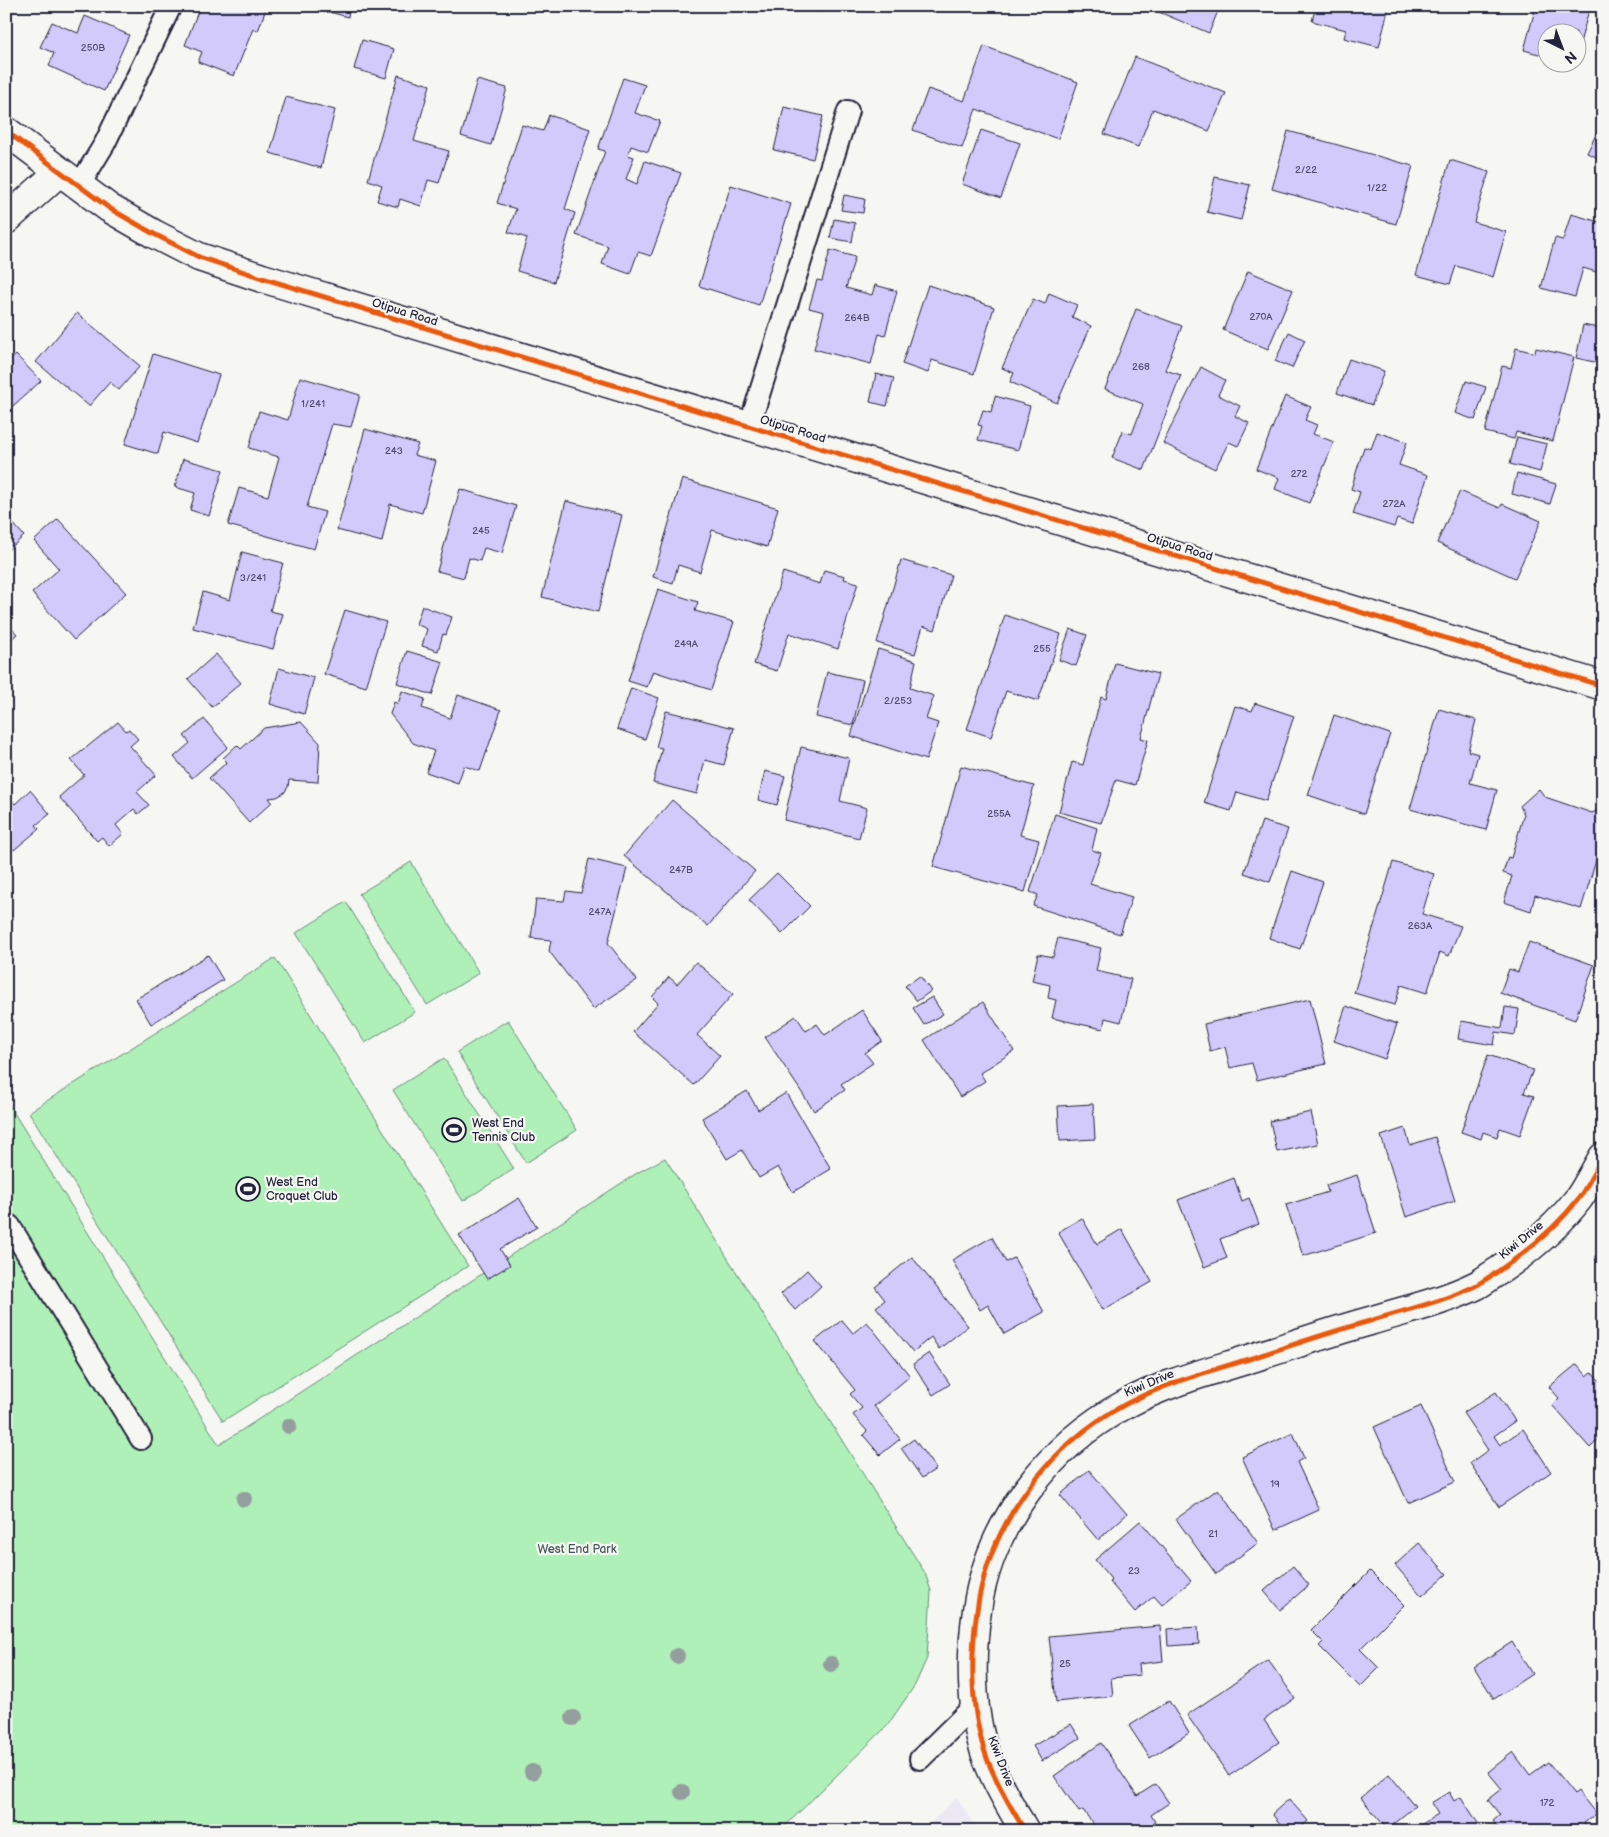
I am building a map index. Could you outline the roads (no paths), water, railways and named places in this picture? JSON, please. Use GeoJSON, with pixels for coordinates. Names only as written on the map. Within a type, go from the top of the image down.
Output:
{"type":"FeatureCollection","features":[{"type":"Feature","properties":{"kind":"street","name":"Otipua Road"},"geometry":{"type":"LineString","coordinates":[[6,131],[109,208],[199,257],[749,427],[1603,686]]}},
{"type":"Feature","properties":{"kind":"street"},"geometry":{"type":"LineString","coordinates":[[6,220],[69,179]]}},
{"type":"Feature","properties":{"kind":"street","name":"Kiwi Drive"},"geometry":{"type":"LineString","coordinates":[[1025,1831],[1005,1798],[987,1759],[975,1705],[972,1673],[973,1638],[980,1590],[997,1543],[1020,1500],[1054,1457],[1091,1426],[1126,1404],[1174,1382],[1410,1309],[1477,1285],[1513,1261],[1544,1236],[1580,1197],[1603,1157]]}},
{"type":"Feature","properties":{"kind":"lane"},"geometry":{"type":"LineString","coordinates":[[69,179],[105,143],[171,6]]}},
{"type":"Feature","properties":{"kind":"lane"},"geometry":{"type":"LineString","coordinates":[[749,427],[848,111]]}},
{"type":"Feature","properties":{"kind":"lane"},"geometry":{"type":"LineString","coordinates":[[6,1223],[10,1226],[140,1439]]}},
{"type":"Feature","properties":{"kind":"lane"},"geometry":{"type":"LineString","coordinates":[[920,1760],[975,1705]]}},
{"type":"Feature","properties":{"kind":"place","name":"West End Tennis Club"},"geometry":{"type":"Point","coordinates":[454,1130]}},
{"type":"Feature","properties":{"kind":"place","name":"West End Croquet Club"},"geometry":{"type":"Point","coordinates":[248,1189]}},
{"type":"Feature","properties":{"kind":"park label","name":"West End Park"},"geometry":{"type":"Point","coordinates":[577,1549]}}]}
